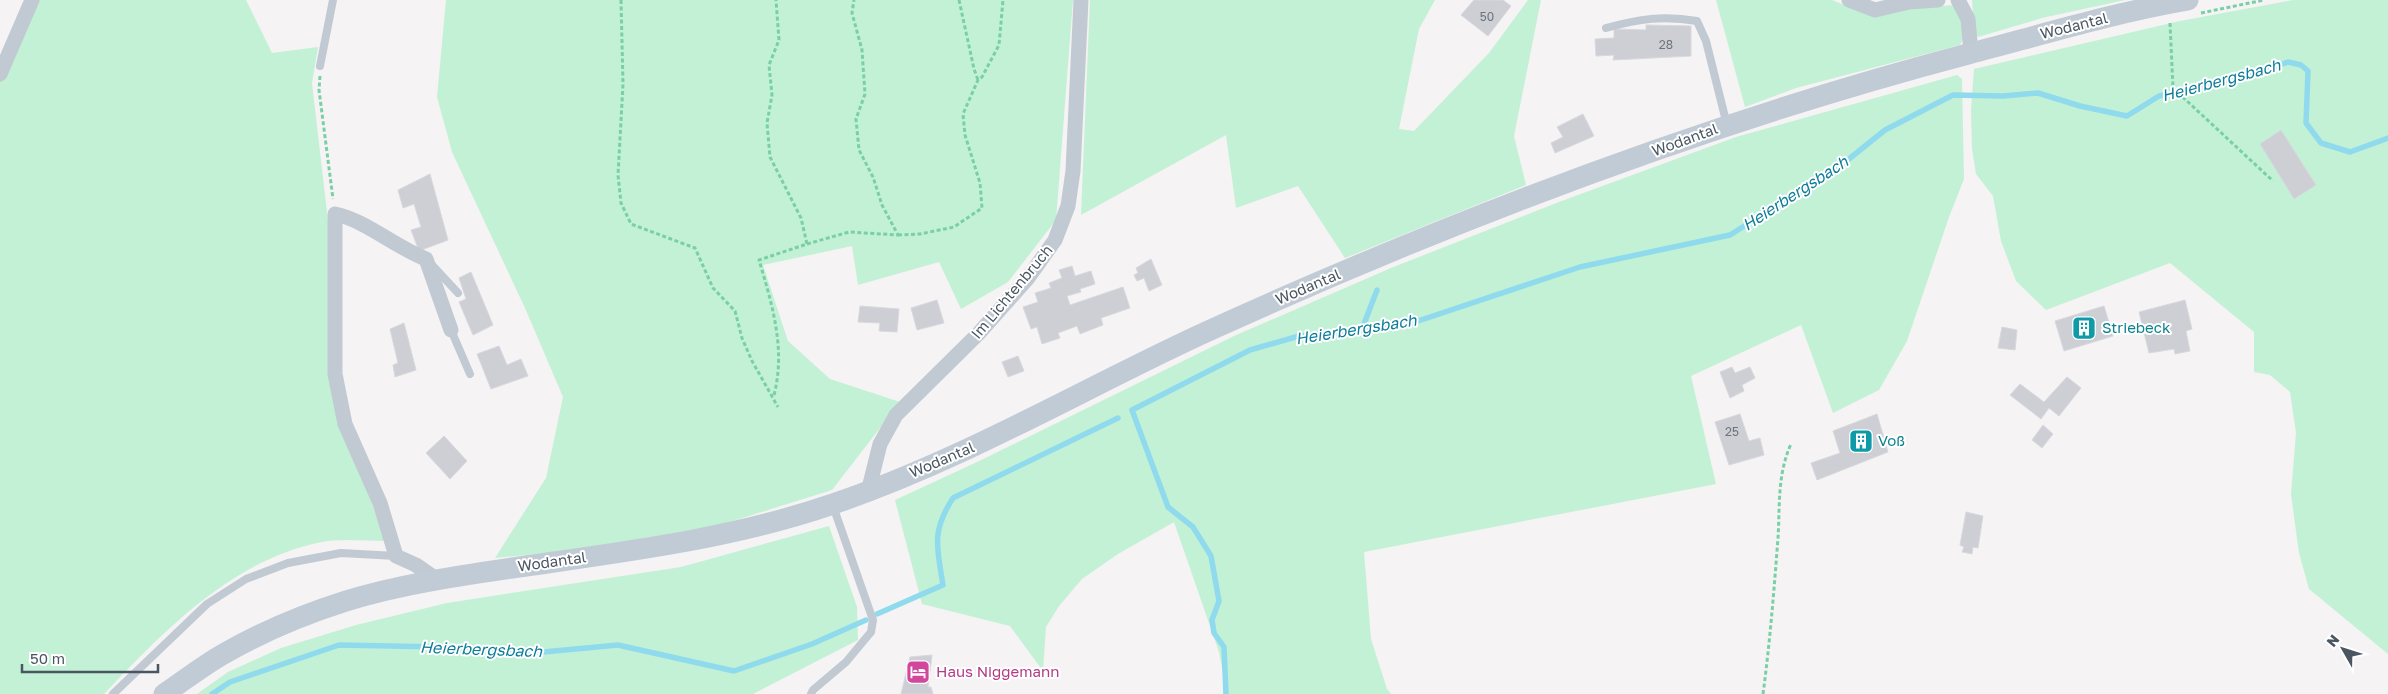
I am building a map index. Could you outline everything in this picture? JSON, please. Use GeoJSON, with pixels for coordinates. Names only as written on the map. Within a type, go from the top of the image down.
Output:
{"type":"FeatureCollection","features":[{"type":"Feature","properties":{"kind":"main road","name":"Wodantal"},"geometry":{"type":"LineString","coordinates":[[164,694],[224,653],[270,629],[346,602],[436,579],[679,544],[767,525],[833,504],[868,492],[977,445],[1202,334],[1322,281],[1545,191],[1727,126],[1911,68],[2062,27],[2185,6]]}},
{"type":"Feature","properties":{"kind":"street"},"geometry":{"type":"LineString","coordinates":[[0,74],[32,0]]}},
{"type":"Feature","properties":{"kind":"street","name":"Im Lichtenbruch"},"geometry":{"type":"LineString","coordinates":[[868,492],[880,444],[896,416],[979,333],[1028,278],[1055,240],[1068,206],[1073,171],[1081,0]]}},
{"type":"Feature","properties":{"kind":"street"},"geometry":{"type":"LineString","coordinates":[[1849,0],[1875,10],[1909,2],[1938,0]]}},
{"type":"Feature","properties":{"kind":"street"},"geometry":{"type":"LineString","coordinates":[[1958,0],[1968,19],[1971,53]]}},
{"type":"Feature","properties":{"kind":"street"},"geometry":{"type":"LineString","coordinates":[[436,579],[416,565],[396,556],[380,503],[345,424],[335,374],[335,214],[352,218],[406,251],[426,259],[451,330]]}},
{"type":"Feature","properties":{"kind":"lane"},"geometry":{"type":"LineString","coordinates":[[320,66],[332,0]]}},
{"type":"Feature","properties":{"kind":"lane"},"geometry":{"type":"LineString","coordinates":[[1606,28],[1638,19],[1676,17],[1697,21],[1706,41],[1727,126]]}},
{"type":"Feature","properties":{"kind":"lane"},"geometry":{"type":"LineString","coordinates":[[426,259],[458,293]]}},
{"type":"Feature","properties":{"kind":"lane"},"geometry":{"type":"LineString","coordinates":[[451,330],[470,374]]}},
{"type":"Feature","properties":{"kind":"lane"},"geometry":{"type":"LineString","coordinates":[[811,694],[813,690],[846,662],[872,632],[873,620],[833,504]]}},
{"type":"Feature","properties":{"kind":"lane"},"geometry":{"type":"LineString","coordinates":[[112,694],[207,604],[246,579],[288,563],[341,554],[396,556]]}},
{"type":"Feature","properties":{"kind":"path"},"geometry":{"type":"LineString","coordinates":[[621,0],[623,84],[618,175],[621,203],[631,224],[695,248],[714,288],[735,311],[742,338],[752,361],[761,379],[774,396],[778,407]]}},
{"type":"Feature","properties":{"kind":"path"},"geometry":{"type":"LineString","coordinates":[[776,0],[779,40],[769,65],[772,95],[767,123],[770,157],[801,218],[807,244]]}},
{"type":"Feature","properties":{"kind":"path"},"geometry":{"type":"LineString","coordinates":[[854,0],[852,13],[862,50],[865,94],[856,119],[859,150],[873,177],[882,205],[898,235]]}},
{"type":"Feature","properties":{"kind":"path"},"geometry":{"type":"LineString","coordinates":[[959,0],[978,80]]}},
{"type":"Feature","properties":{"kind":"path"},"geometry":{"type":"LineString","coordinates":[[774,396],[778,379],[778,347],[774,314],[759,260],[849,232],[898,235],[920,234],[954,227],[982,208],[980,183],[965,135],[963,114],[978,80],[982,77],[999,45],[1003,0]]}},
{"type":"Feature","properties":{"kind":"path"},"geometry":{"type":"LineString","coordinates":[[2264,0],[2185,6],[2173,88],[2273,182]]}},
{"type":"Feature","properties":{"kind":"path"},"geometry":{"type":"LineString","coordinates":[[320,66],[318,90],[335,214]]}},
{"type":"Feature","properties":{"kind":"path"},"geometry":{"type":"LineString","coordinates":[[1762,694],[1775,571],[1780,480],[1783,460],[1791,444]]}},
{"type":"Feature","properties":{"kind":"green space"},"geometry":{"type":"Polygon","coordinates":[[[36,0],[246,0],[272,53],[318,47],[312,83],[328,221],[329,376],[385,541],[325,541],[285,552],[255,566],[200,602],[174,624],[104,694],[0,694],[0,79],[36,0]]]}},
{"type":"Feature","properties":{"kind":"green space"},"geometry":{"type":"Polygon","coordinates":[[[446,0],[1073,0],[1056,220],[1008,282],[961,309],[939,262],[858,285],[852,246],[763,265],[788,341],[830,379],[900,402],[832,490],[720,525],[577,550],[495,558],[546,478],[563,397],[525,308],[452,152],[437,97],[446,0]]]}},
{"type":"Feature","properties":{"kind":"green space"},"geometry":{"type":"Polygon","coordinates":[[[1090,0],[1435,0],[1419,29],[1399,129],[1414,131],[1489,53],[1528,0],[1541,0],[1514,136],[1526,185],[1345,258],[1298,186],[1236,208],[1226,135],[1081,215],[1090,0]]]}},
{"type":"Feature","properties":{"kind":"green space"},"geometry":{"type":"Polygon","coordinates":[[[1716,0],[1832,0],[1874,17],[1907,9],[1954,5],[1962,20],[1964,34],[1960,45],[1796,88],[1745,107],[1716,0]]]}},
{"type":"Feature","properties":{"kind":"green space"},"geometry":{"type":"Polygon","coordinates":[[[1972,0],[2125,0],[2042,18],[1978,37],[1974,28],[1972,0]]]}},
{"type":"Feature","properties":{"kind":"green space"},"geometry":{"type":"Polygon","coordinates":[[[2293,0],[2388,0],[2388,654],[2309,589],[2299,553],[2291,494],[2296,433],[2290,392],[2270,375],[2254,372],[2254,332],[2170,263],[2046,310],[2016,281],[2001,241],[1993,196],[1976,174],[1972,148],[1971,110],[1974,69],[2180,21],[2293,0]]]}},
{"type":"Feature","properties":{"kind":"green space"},"geometry":{"type":"Polygon","coordinates":[[[1957,75],[1962,79],[1964,179],[1949,217],[1907,341],[1879,390],[1833,413],[1801,325],[1691,376],[1716,484],[1364,552],[1371,639],[1387,689],[1391,694],[1223,694],[1223,673],[1219,652],[1174,522],[1118,554],[1082,579],[1059,606],[1046,627],[1043,671],[1010,626],[922,604],[895,500],[975,463],[1234,336],[1391,268],[1559,202],[1736,137],[1957,75]]]}},
{"type":"Feature","properties":{"kind":"green space"},"geometry":{"type":"Polygon","coordinates":[[[829,526],[857,607],[858,640],[753,694],[197,694],[228,672],[281,648],[356,625],[447,603],[681,567],[829,526]]]}},
{"type":"Feature","properties":{"kind":"building"},"geometry":{"type":"Polygon","coordinates":[[[1474,0],[1503,0],[1511,6],[1488,36],[1461,15],[1474,0]]]}},
{"type":"Feature","properties":{"kind":"building"},"geometry":{"type":"Polygon","coordinates":[[[1646,25],[1691,26],[1691,56],[1613,60],[1614,55],[1596,56],[1595,39],[1614,38],[1614,29],[1646,30],[1646,25]]]}},
{"type":"Feature","properties":{"kind":"building"},"geometry":{"type":"Polygon","coordinates":[[[1583,114],[1594,136],[1555,153],[1551,143],[1563,137],[1557,127],[1583,114]]]}},
{"type":"Feature","properties":{"kind":"building"},"geometry":{"type":"Polygon","coordinates":[[[2281,130],[2316,185],[2294,199],[2260,144],[2281,130]]]}},
{"type":"Feature","properties":{"kind":"building"},"geometry":{"type":"Polygon","coordinates":[[[430,174],[448,240],[419,251],[411,230],[421,227],[414,204],[403,208],[398,190],[430,174]]]}},
{"type":"Feature","properties":{"kind":"building"},"geometry":{"type":"Polygon","coordinates":[[[1151,259],[1162,285],[1149,291],[1144,278],[1137,281],[1134,275],[1138,273],[1136,268],[1151,259]]]}},
{"type":"Feature","properties":{"kind":"building"},"geometry":{"type":"Polygon","coordinates":[[[1072,266],[1075,276],[1091,271],[1095,284],[1080,289],[1081,292],[1067,296],[1070,305],[1123,287],[1130,308],[1101,318],[1103,325],[1080,334],[1077,326],[1058,333],[1060,338],[1042,344],[1037,327],[1031,329],[1023,307],[1038,302],[1035,293],[1051,288],[1049,283],[1062,278],[1059,270],[1072,266]]]}},
{"type":"Feature","properties":{"kind":"building"},"geometry":{"type":"Polygon","coordinates":[[[471,272],[493,325],[473,335],[459,302],[466,299],[459,278],[471,272]]]}},
{"type":"Feature","properties":{"kind":"building"},"geometry":{"type":"Polygon","coordinates":[[[937,300],[944,323],[917,330],[911,308],[937,300]]]}},
{"type":"Feature","properties":{"kind":"building"},"geometry":{"type":"Polygon","coordinates":[[[2185,300],[2192,329],[2186,331],[2190,351],[2175,354],[2174,349],[2149,353],[2139,312],[2185,300]]]}},
{"type":"Feature","properties":{"kind":"building"},"geometry":{"type":"Polygon","coordinates":[[[860,306],[899,309],[897,332],[879,331],[880,323],[858,322],[860,306]]]}},
{"type":"Feature","properties":{"kind":"building","name":"Striebeck"},"geometry":{"type":"Polygon","coordinates":[[[2104,306],[2113,336],[2064,351],[2055,321],[2104,306]]]}},
{"type":"Feature","properties":{"kind":"building"},"geometry":{"type":"Polygon","coordinates":[[[404,323],[416,370],[395,377],[393,365],[398,363],[390,329],[404,323]]]}},
{"type":"Feature","properties":{"kind":"building"},"geometry":{"type":"Polygon","coordinates":[[[2002,327],[2017,330],[2015,350],[1998,348],[2002,327]]]}},
{"type":"Feature","properties":{"kind":"building"},"geometry":{"type":"Polygon","coordinates":[[[499,346],[507,365],[521,359],[528,376],[491,389],[477,354],[499,346]]]}},
{"type":"Feature","properties":{"kind":"building"},"geometry":{"type":"Polygon","coordinates":[[[1018,356],[1024,371],[1008,377],[1002,362],[1018,356]]]}},
{"type":"Feature","properties":{"kind":"building"},"geometry":{"type":"Polygon","coordinates":[[[1732,367],[1735,373],[1750,367],[1755,378],[1742,385],[1744,391],[1730,398],[1720,372],[1732,367]]]}},
{"type":"Feature","properties":{"kind":"building"},"geometry":{"type":"Polygon","coordinates":[[[2067,377],[2081,388],[2059,416],[2049,408],[2041,419],[2010,395],[2020,384],[2044,402],[2067,377]]]}},
{"type":"Feature","properties":{"kind":"building"},"geometry":{"type":"Polygon","coordinates":[[[1740,414],[1749,441],[1760,438],[1764,455],[1729,465],[1715,422],[1740,414]]]}},
{"type":"Feature","properties":{"kind":"building","name":"Voß"},"geometry":{"type":"Polygon","coordinates":[[[1877,414],[1888,452],[1817,480],[1811,463],[1840,453],[1833,431],[1877,414]]]}},
{"type":"Feature","properties":{"kind":"building"},"geometry":{"type":"Polygon","coordinates":[[[2043,425],[2053,434],[2042,448],[2032,440],[2043,425]]]}},
{"type":"Feature","properties":{"kind":"building"},"geometry":{"type":"Polygon","coordinates":[[[444,436],[467,461],[450,479],[426,453],[444,436]]]}},
{"type":"Feature","properties":{"kind":"building"},"geometry":{"type":"Polygon","coordinates":[[[1966,512],[1983,516],[1978,548],[1973,547],[1972,554],[1962,552],[1964,547],[1960,545],[1966,512]]]}},
{"type":"Feature","properties":{"kind":"building","name":"Haus Niggemann"},"geometry":{"type":"Polygon","coordinates":[[[932,655],[928,687],[931,687],[933,694],[901,694],[910,657],[932,655]]]}},
{"type":"Feature","properties":{"kind":"waterway","name":"Heierbergsbach"},"geometry":{"type":"LineString","coordinates":[[1226,694],[1224,647],[1214,633],[1212,620],[1219,601],[1211,556],[1193,527],[1168,507],[1132,410],[1250,350],[1299,336],[1406,325],[1580,267],[1730,235],[1844,163],[1885,130],[1953,95],[2003,96],[2038,93],[2080,106],[2127,116],[2159,96],[2254,74],[2288,62],[2301,65],[2308,71],[2306,123],[2321,143],[2350,152],[2388,138]]}},
{"type":"Feature","properties":{"kind":"waterway"},"geometry":{"type":"LineString","coordinates":[[1362,329],[1377,290]]}},
{"type":"Feature","properties":{"kind":"waterway","name":"Heierbergsbach"},"geometry":{"type":"LineString","coordinates":[[877,614],[943,585],[938,550],[939,530],[941,521],[953,498],[1118,418]]}},
{"type":"Feature","properties":{"kind":"waterway","name":"Heierbergsbach"},"geometry":{"type":"LineString","coordinates":[[212,694],[230,682],[339,645],[441,647],[533,653],[618,645],[734,671],[812,644],[866,620]]}},
{"type":"Feature","properties":{"kind":"place","name":"Striebeck"},"geometry":{"type":"Point","coordinates":[2084,328]}},
{"type":"Feature","properties":{"kind":"place","name":"Voß"},"geometry":{"type":"Point","coordinates":[1861,441]}},
{"type":"Feature","properties":{"kind":"place","name":"Haus Niggemann"},"geometry":{"type":"Point","coordinates":[918,672]}}]}
